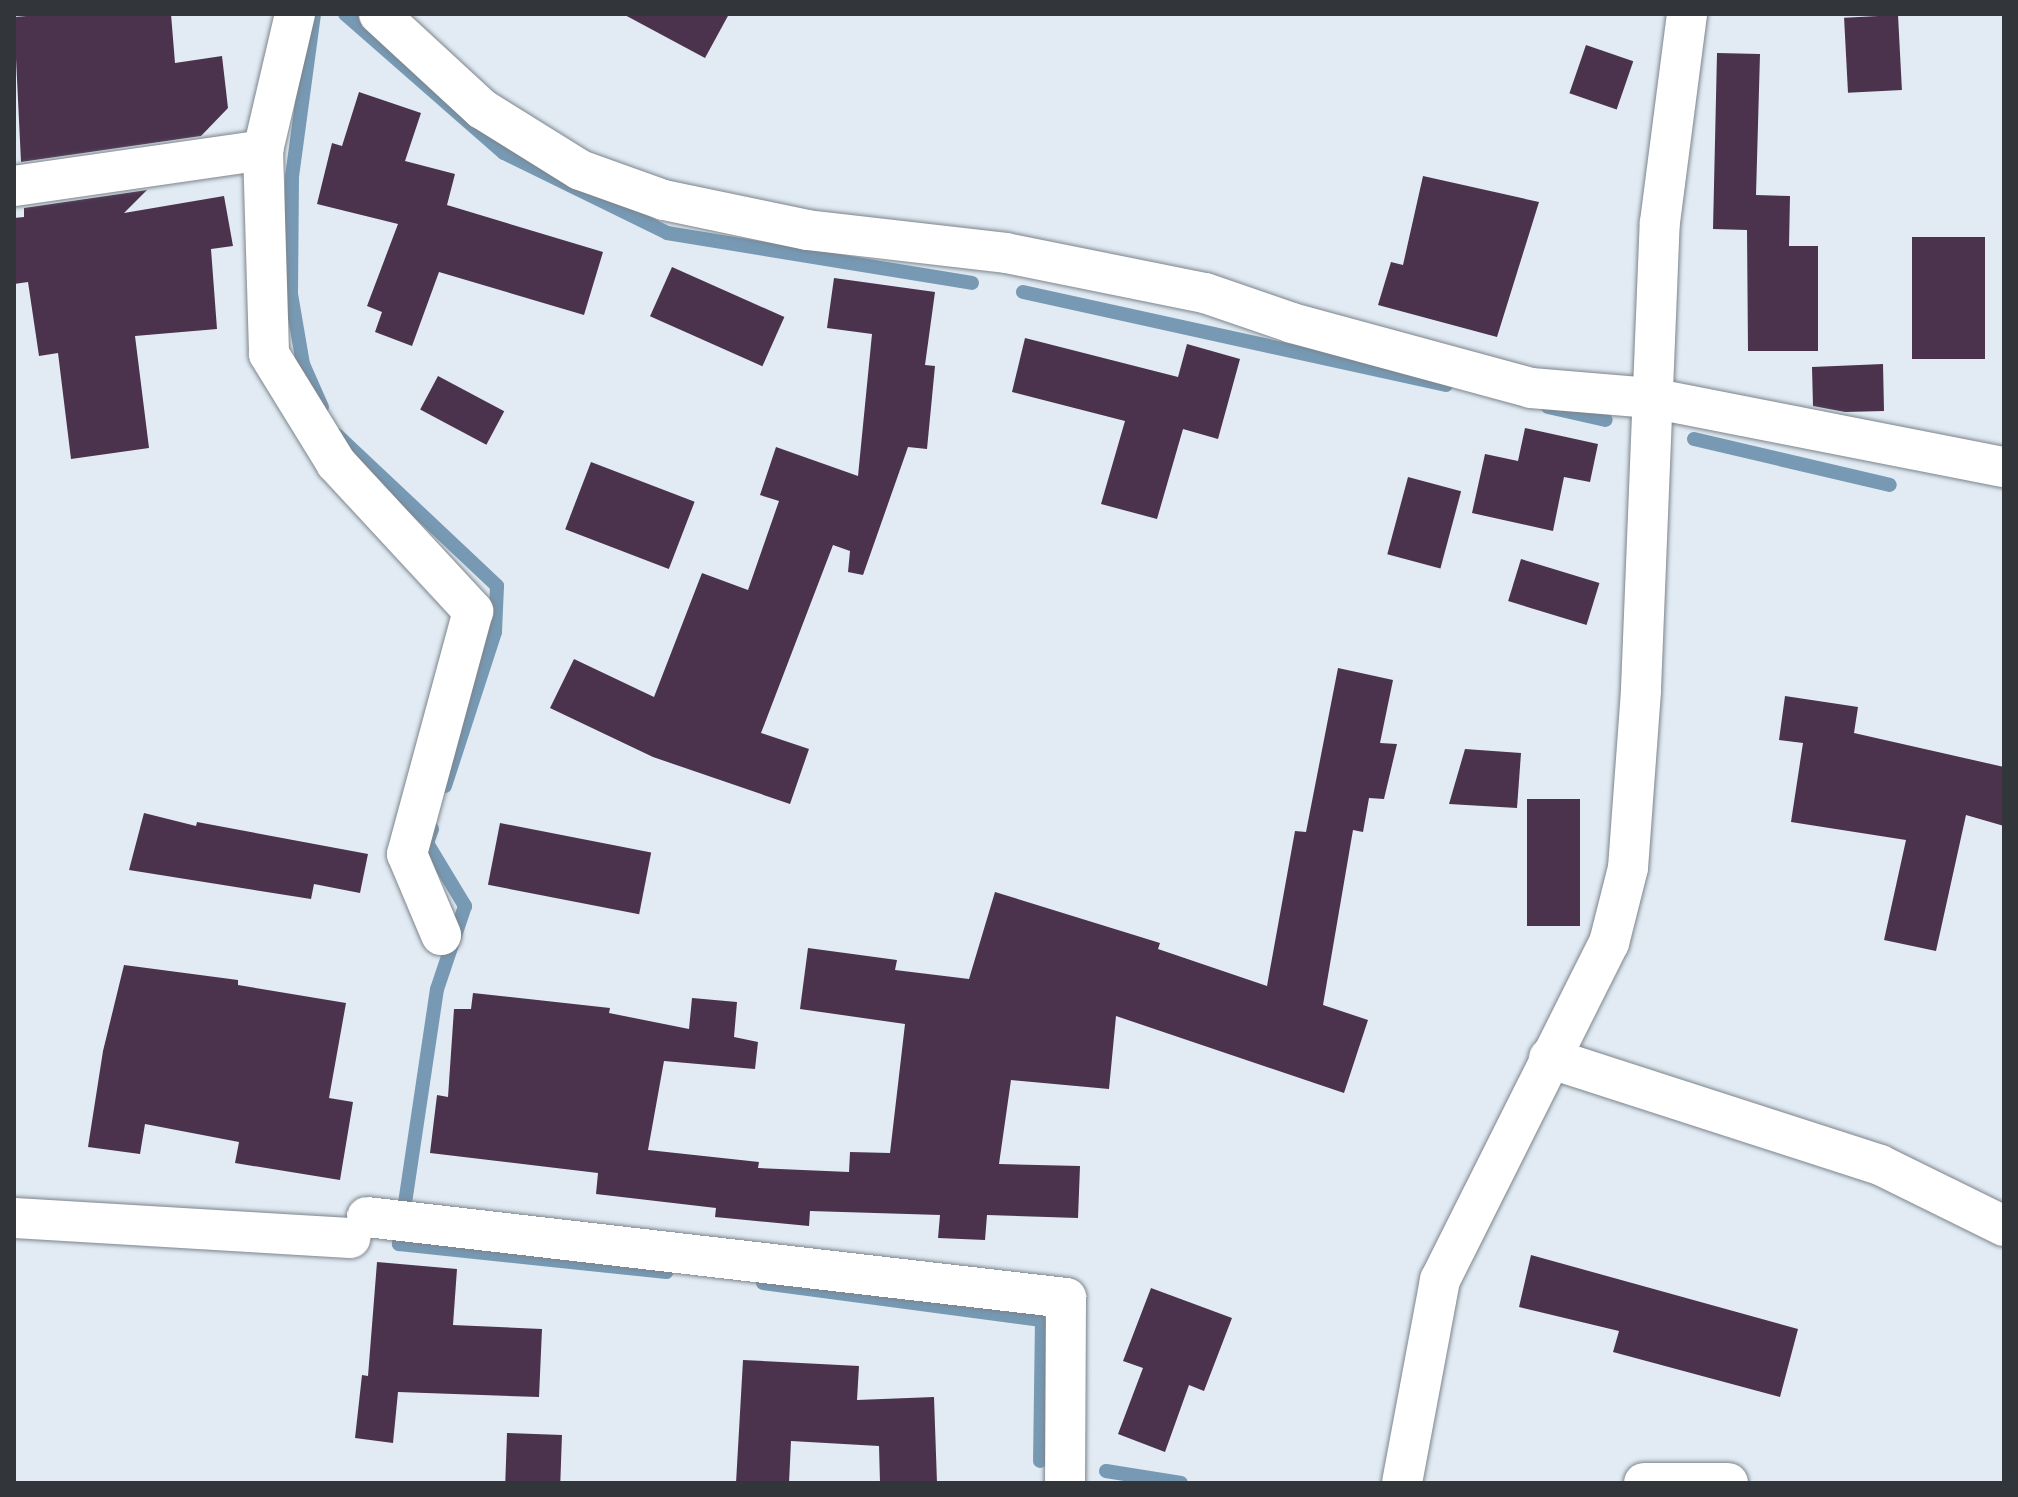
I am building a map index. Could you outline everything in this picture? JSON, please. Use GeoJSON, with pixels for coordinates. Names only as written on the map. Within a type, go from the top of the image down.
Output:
{"type":"FeatureCollection","features":[{"type":"Feature","properties":{"kind":"street"},"geometry":{"type":"LineString","coordinates":[[295,14],[263,150],[269,354],[336,463],[473,611],[407,854],[441,935]]}},
{"type":"Feature","properties":{"kind":"street"},"geometry":{"type":"LineString","coordinates":[[379,14],[482,109],[580,170],[664,200],[807,230],[1052,262],[1205,293],[1292,323],[1531,388],[1651,398],[2004,467]]}},
{"type":"Feature","properties":{"kind":"street"},"geometry":{"type":"LineString","coordinates":[[1402,1483],[1440,1280],[1609,943],[1628,868],[1641,689],[1660,222],[1687,14]]}},
{"type":"Feature","properties":{"kind":"street"},"geometry":{"type":"LineString","coordinates":[[14,186],[263,150]]}},
{"type":"Feature","properties":{"kind":"street"},"geometry":{"type":"LineString","coordinates":[[1549,1058],[1880,1165],[2004,1226]]}},
{"type":"Feature","properties":{"kind":"street"},"geometry":{"type":"LineString","coordinates":[[14,1218],[382,1226],[1066,1298],[1065,1483]]}},
{"type":"Feature","properties":{"kind":"street"},"geometry":{"type":"LineString","coordinates":[[1644,1483],[1728,1483]]}},
{"type":"Feature","properties":{"kind":"building"},"geometry":{"type":"Polygon","coordinates":[[[171,14],[175,63],[222,56],[228,108],[201,136],[21,162],[14,17],[171,14]]]}},
{"type":"Feature","properties":{"kind":"building"},"geometry":{"type":"Polygon","coordinates":[[[623,14],[729,14],[705,58],[623,14]]]}},
{"type":"Feature","properties":{"kind":"building"},"geometry":{"type":"Polygon","coordinates":[[[1898,15],[1902,90],[1848,93],[1844,18],[1898,15]]]}},
{"type":"Feature","properties":{"kind":"building"},"geometry":{"type":"Polygon","coordinates":[[[1586,45],[1633,61],[1617,109],[1569,93],[1586,45]]]}},
{"type":"Feature","properties":{"kind":"building"},"geometry":{"type":"Polygon","coordinates":[[[1717,53],[1760,54],[1756,195],[1790,196],[1789,246],[1818,246],[1818,351],[1748,351],[1747,230],[1713,229],[1717,53]]]}},
{"type":"Feature","properties":{"kind":"building"},"geometry":{"type":"Polygon","coordinates":[[[359,92],[421,113],[405,161],[455,174],[447,205],[603,252],[584,315],[439,272],[412,346],[375,332],[382,312],[367,306],[398,224],[317,204],[332,143],[342,146],[359,92]]]}},
{"type":"Feature","properties":{"kind":"building"},"geometry":{"type":"Polygon","coordinates":[[[1423,176],[1539,202],[1497,337],[1378,305],[1391,262],[1403,265],[1423,176]]]}},
{"type":"Feature","properties":{"kind":"building"},"geometry":{"type":"Polygon","coordinates":[[[147,190],[124,213],[224,196],[233,246],[211,249],[217,329],[135,336],[149,448],[71,459],[58,353],[39,356],[28,282],[14,284],[14,218],[24,217],[24,208],[147,190]]]}},
{"type":"Feature","properties":{"kind":"building"},"geometry":{"type":"Polygon","coordinates":[[[1912,237],[1985,237],[1985,359],[1912,359],[1912,237]]]}},
{"type":"Feature","properties":{"kind":"building"},"geometry":{"type":"Polygon","coordinates":[[[672,267],[784,317],[762,366],[650,316],[672,267]]]}},
{"type":"Feature","properties":{"kind":"building"},"geometry":{"type":"Polygon","coordinates":[[[834,278],[935,292],[925,365],[935,366],[927,449],[908,447],[863,575],[848,572],[850,551],[833,545],[761,733],[809,749],[790,804],[653,757],[550,708],[574,659],[654,697],[702,573],[748,590],[779,501],[760,495],[776,447],[858,476],[872,334],[827,328],[834,278]]]}},
{"type":"Feature","properties":{"kind":"building"},"geometry":{"type":"Polygon","coordinates":[[[1025,338],[1178,377],[1187,344],[1240,359],[1218,439],[1183,429],[1157,519],[1101,504],[1125,421],[1012,392],[1025,338]]]}},
{"type":"Feature","properties":{"kind":"building"},"geometry":{"type":"Polygon","coordinates":[[[1883,364],[1884,411],[1845,412],[1813,406],[1812,367],[1883,364]]]}},
{"type":"Feature","properties":{"kind":"building"},"geometry":{"type":"Polygon","coordinates":[[[438,376],[504,411],[486,445],[420,410],[438,376]]]}},
{"type":"Feature","properties":{"kind":"building"},"geometry":{"type":"Polygon","coordinates":[[[1525,428],[1598,444],[1590,482],[1564,477],[1553,531],[1472,513],[1485,454],[1518,461],[1525,428]]]}},
{"type":"Feature","properties":{"kind":"building"},"geometry":{"type":"Polygon","coordinates":[[[591,462],[695,502],[669,569],[565,529],[591,462]]]}},
{"type":"Feature","properties":{"kind":"building"},"geometry":{"type":"Polygon","coordinates":[[[1408,477],[1461,491],[1440,569],[1387,554],[1408,477]]]}},
{"type":"Feature","properties":{"kind":"building"},"geometry":{"type":"Polygon","coordinates":[[[1521,559],[1599,583],[1587,625],[1508,601],[1521,559]]]}},
{"type":"Feature","properties":{"kind":"building"},"geometry":{"type":"Polygon","coordinates":[[[1338,668],[1393,680],[1380,743],[1397,744],[1384,799],[1369,798],[1363,832],[1353,830],[1323,1005],[1368,1020],[1344,1093],[1116,1016],[1109,1089],[1011,1080],[999,1164],[1080,1166],[1078,1218],[987,1215],[985,1240],[938,1238],[940,1215],[810,1211],[809,1226],[715,1217],[716,1208],[596,1194],[598,1173],[430,1153],[437,1095],[448,1097],[454,1009],[471,1009],[473,993],[610,1008],[609,1013],[689,1029],[692,998],[737,1002],[734,1037],[758,1042],[755,1069],[664,1061],[648,1150],[759,1162],[758,1168],[849,1172],[850,1152],[890,1153],[905,1024],[800,1009],[808,948],[897,960],[895,970],[969,979],[995,892],[1160,943],[1158,949],[1267,986],[1295,831],[1306,832],[1338,668]]]}},
{"type":"Feature","properties":{"kind":"building"},"geometry":{"type":"Polygon","coordinates":[[[1785,696],[1858,707],[1854,733],[2004,767],[2004,826],[1966,815],[1936,951],[1884,940],[1906,840],[1791,822],[1803,743],[1779,740],[1785,696]]]}},
{"type":"Feature","properties":{"kind":"building"},"geometry":{"type":"Polygon","coordinates":[[[1465,749],[1521,753],[1517,808],[1449,804],[1465,749]]]}},
{"type":"Feature","properties":{"kind":"building"},"geometry":{"type":"Polygon","coordinates":[[[1527,799],[1580,799],[1580,926],[1527,926],[1527,799]]]}},
{"type":"Feature","properties":{"kind":"building"},"geometry":{"type":"Polygon","coordinates":[[[144,813],[196,826],[197,822],[368,854],[360,893],[314,884],[311,899],[129,870],[144,813]]]}},
{"type":"Feature","properties":{"kind":"building"},"geometry":{"type":"Polygon","coordinates":[[[500,823],[651,852],[639,914],[488,885],[500,823]]]}},
{"type":"Feature","properties":{"kind":"building"},"geometry":{"type":"Polygon","coordinates":[[[124,965],[238,980],[238,985],[346,1003],[329,1098],[353,1102],[340,1180],[235,1163],[239,1142],[145,1124],[140,1154],[88,1147],[103,1051],[124,965]]]}},
{"type":"Feature","properties":{"kind":"building"},"geometry":{"type":"Polygon","coordinates":[[[1531,1255],[1798,1329],[1780,1397],[1613,1352],[1619,1331],[1519,1307],[1531,1255]]]}},
{"type":"Feature","properties":{"kind":"building"},"geometry":{"type":"Polygon","coordinates":[[[377,1262],[457,1269],[453,1325],[542,1329],[539,1397],[398,1392],[393,1443],[355,1438],[362,1375],[368,1376],[377,1262]]]}},
{"type":"Feature","properties":{"kind":"building"},"geometry":{"type":"Polygon","coordinates":[[[1151,1288],[1232,1318],[1204,1391],[1189,1385],[1165,1452],[1118,1434],[1143,1368],[1123,1361],[1151,1288]]]}},
{"type":"Feature","properties":{"kind":"building"},"geometry":{"type":"Polygon","coordinates":[[[743,1360],[859,1366],[857,1400],[934,1397],[937,1483],[880,1483],[879,1446],[791,1441],[789,1483],[736,1483],[743,1360]]]}},
{"type":"Feature","properties":{"kind":"building"},"geometry":{"type":"Polygon","coordinates":[[[507,1433],[562,1435],[560,1483],[505,1483],[507,1433]]]}},
{"type":"Feature","properties":{"kind":"waterway"},"geometry":{"type":"LineString","coordinates":[[314,14],[292,177],[291,294],[303,364],[322,407]]}},
{"type":"Feature","properties":{"kind":"waterway"},"geometry":{"type":"LineString","coordinates":[[345,14],[504,153],[667,233],[972,283]]}},
{"type":"Feature","properties":{"kind":"waterway"},"geometry":{"type":"LineString","coordinates":[[1023,292],[1446,385]]}},
{"type":"Feature","properties":{"kind":"waterway"},"geometry":{"type":"LineString","coordinates":[[1548,407],[1606,420]]}},
{"type":"Feature","properties":{"kind":"waterway"},"geometry":{"type":"LineString","coordinates":[[337,435],[497,586],[495,632],[445,786]]}},
{"type":"Feature","properties":{"kind":"waterway"},"geometry":{"type":"LineString","coordinates":[[1694,439],[1890,485]]}},
{"type":"Feature","properties":{"kind":"waterway"},"geometry":{"type":"LineString","coordinates":[[432,829],[427,843],[465,906],[437,989],[399,1244],[667,1272]]}},
{"type":"Feature","properties":{"kind":"waterway"},"geometry":{"type":"LineString","coordinates":[[763,1283],[1042,1320],[1040,1461]]}},
{"type":"Feature","properties":{"kind":"waterway"},"geometry":{"type":"LineString","coordinates":[[1106,1471],[1181,1483]]}}]}
